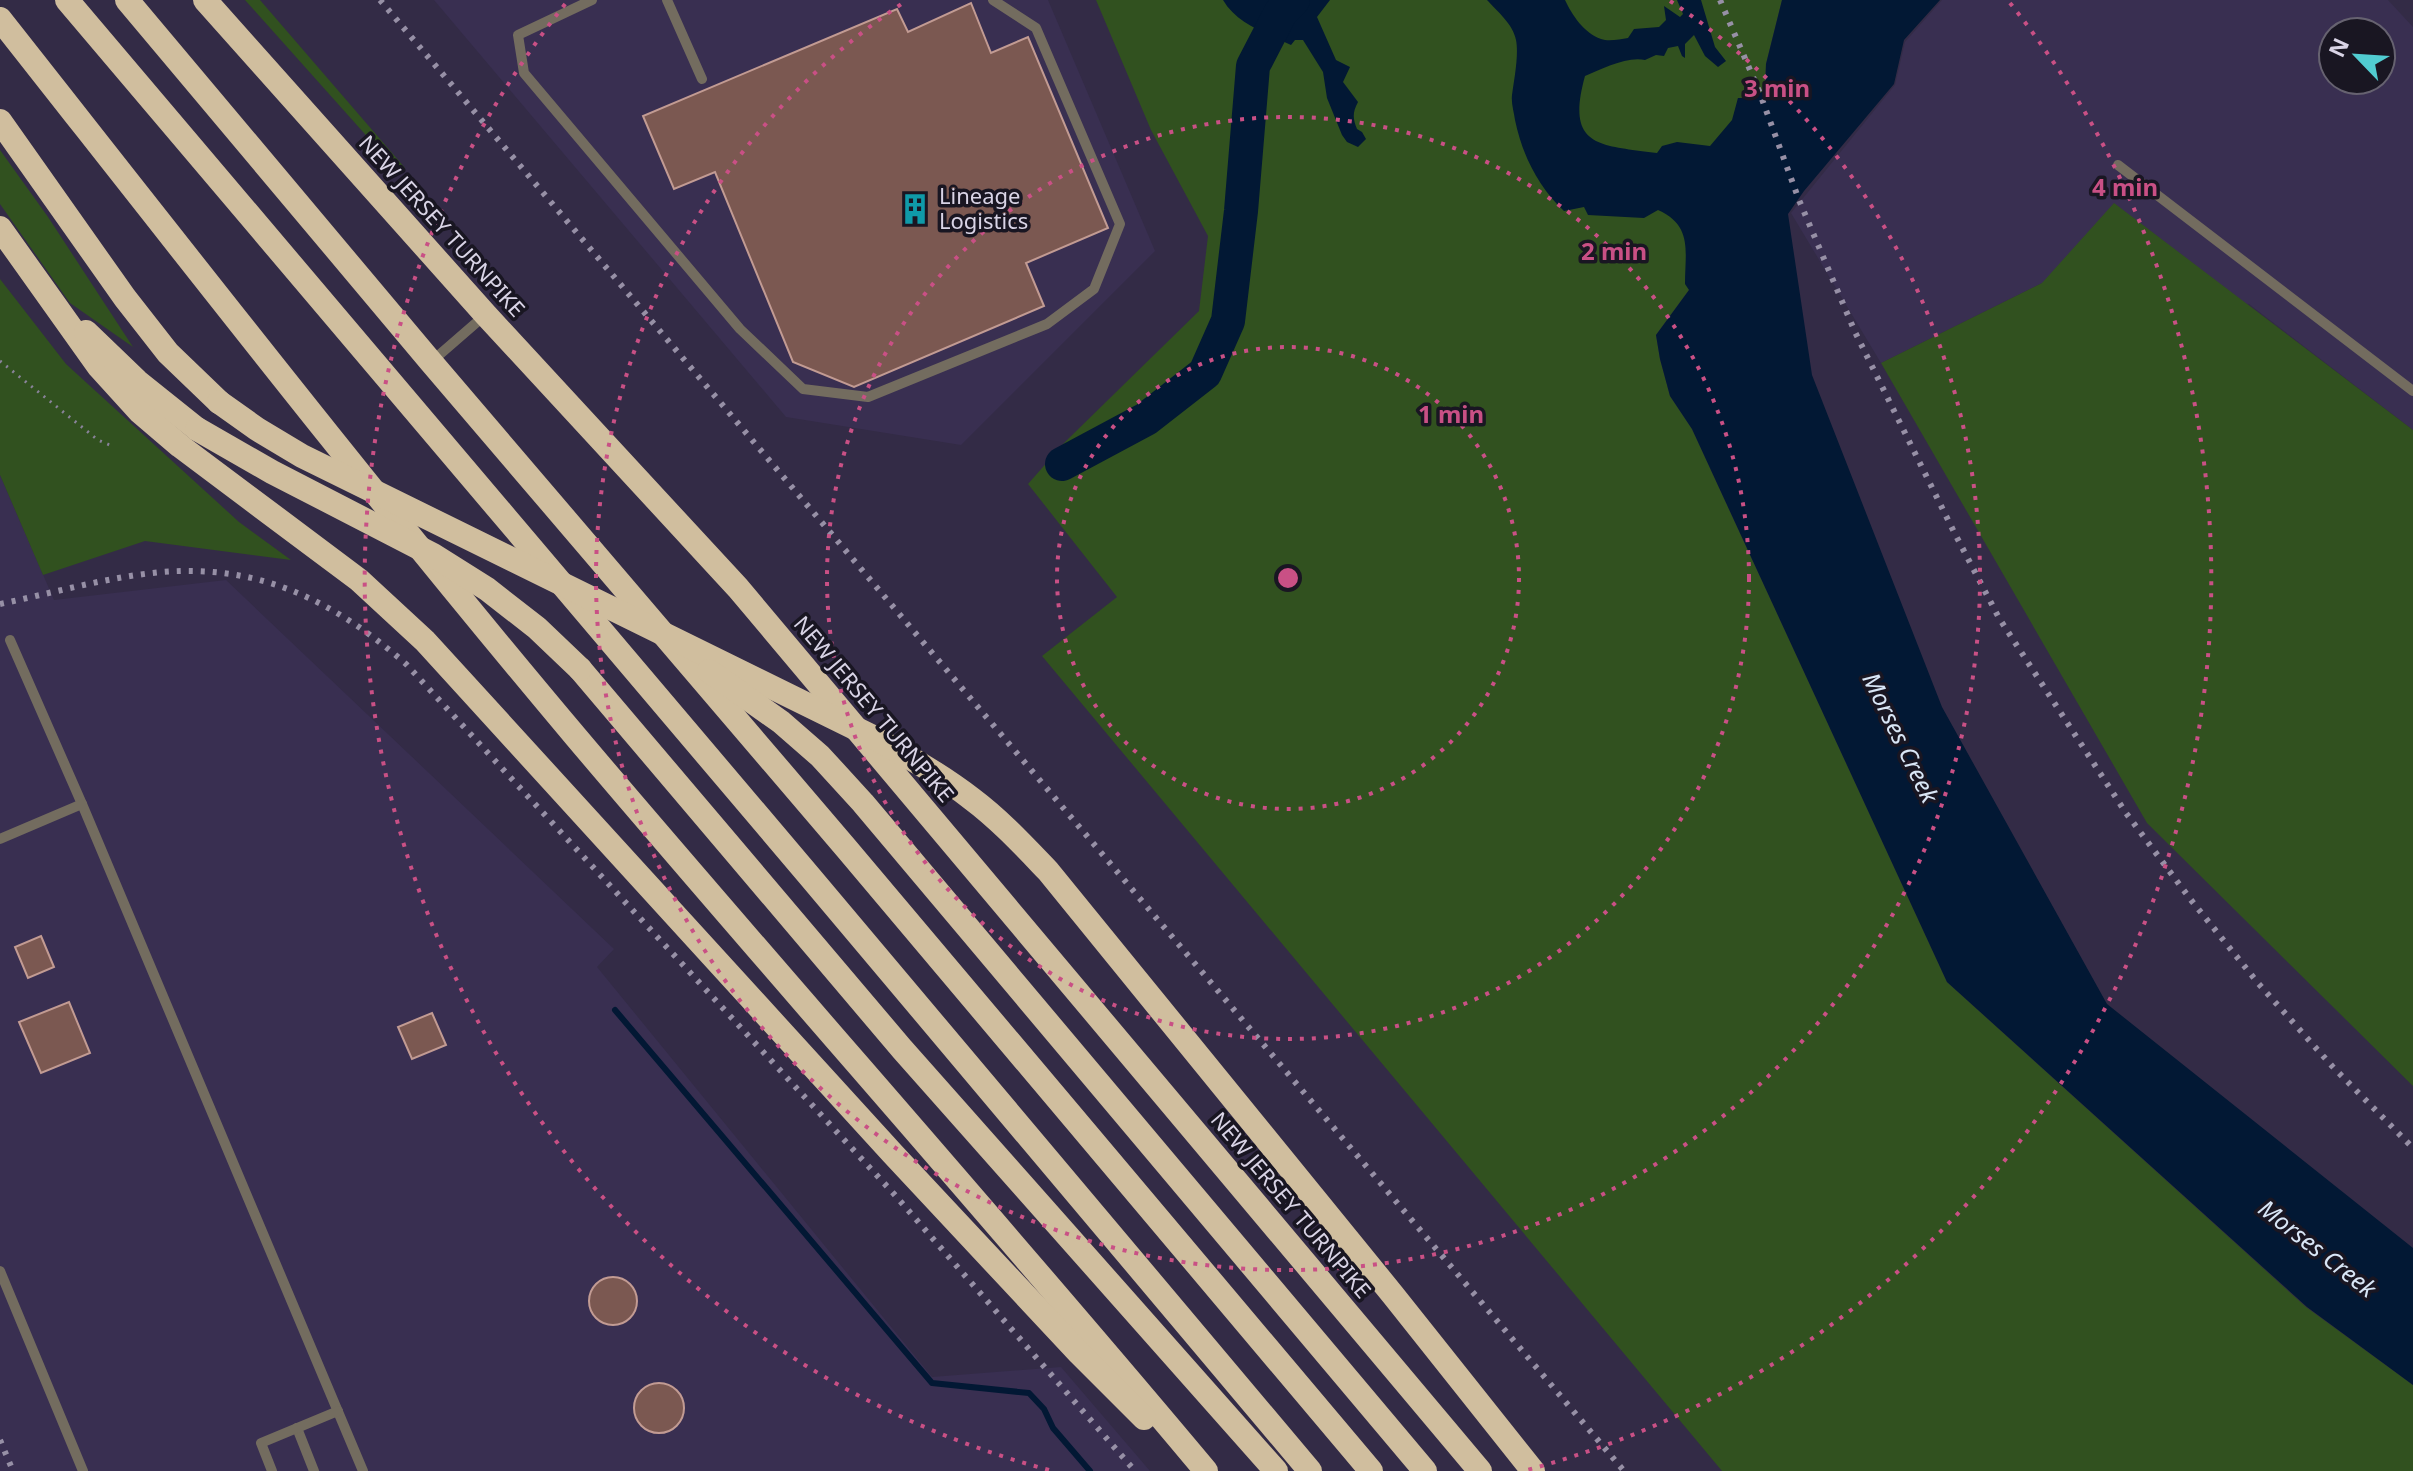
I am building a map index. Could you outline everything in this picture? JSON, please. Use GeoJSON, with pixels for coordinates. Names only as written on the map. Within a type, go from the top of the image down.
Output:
{"type":"FeatureCollection","features":[{"type":"Feature","properties":{"kind":"highway"},"geometry":{"type":"LineString","coordinates":[[67,0],[1310,1471]]}},
{"type":"Feature","properties":{"kind":"highway"},"geometry":{"type":"LineString","coordinates":[[127,0],[1371,1471]]}},
{"type":"Feature","properties":{"kind":"highway","name":"NEW JERSEY TURNPIKE"},"geometry":{"type":"LineString","coordinates":[[205,0],[485,314],[738,588],[1480,1471]]}},
{"type":"Feature","properties":{"kind":"highway"},"geometry":{"type":"LineString","coordinates":[[0,19],[480,623],[1066,1303],[1206,1471]]}},
{"type":"Feature","properties":{"kind":"highway"},"geometry":{"type":"LineString","coordinates":[[0,121],[168,353],[219,402],[257,429],[302,456],[873,737],[924,765],[1011,832],[1048,871],[1533,1471]]}},
{"type":"Feature","properties":{"kind":"highway"},"geometry":{"type":"LineString","coordinates":[[0,228],[99,367],[139,411],[180,446],[359,580],[425,641],[893,1154],[1079,1353],[1197,1471]]}},
{"type":"Feature","properties":{"kind":"highway"},"geometry":{"type":"LineString","coordinates":[[33,274],[78,324],[137,381],[197,429],[272,472],[447,563],[537,628],[580,669],[902,1049],[1276,1471]]}},
{"type":"Feature","properties":{"kind":"highway"},"geometry":{"type":"LineString","coordinates":[[601,605],[730,684],[820,756],[863,803],[1425,1471]]}},
{"type":"Feature","properties":{"kind":"lane"},"geometry":{"type":"LineString","coordinates":[[592,0],[518,35],[524,73],[740,329],[803,389],[868,397],[1047,324],[1094,289],[1120,224],[1036,28],[993,0]]}},
{"type":"Feature","properties":{"kind":"lane"},"geometry":{"type":"LineString","coordinates":[[667,0],[702,79]]}},
{"type":"Feature","properties":{"kind":"lane"},"geometry":{"type":"LineString","coordinates":[[2118,165],[2413,391]]}},
{"type":"Feature","properties":{"kind":"lane"},"geometry":{"type":"LineString","coordinates":[[431,362],[485,314]]}},
{"type":"Feature","properties":{"kind":"lane"},"geometry":{"type":"LineString","coordinates":[[10,640],[363,1471]]}},
{"type":"Feature","properties":{"kind":"lane"},"geometry":{"type":"LineString","coordinates":[[0,839],[82,804]]}},
{"type":"Feature","properties":{"kind":"lane"},"geometry":{"type":"LineString","coordinates":[[0,1271],[83,1471]]}},
{"type":"Feature","properties":{"kind":"lane"},"geometry":{"type":"LineString","coordinates":[[272,1471],[261,1443],[338,1411]]}},
{"type":"Feature","properties":{"kind":"lane"},"geometry":{"type":"LineString","coordinates":[[297,1428],[314,1471]]}},
{"type":"Feature","properties":{"kind":"path"},"geometry":{"type":"LineString","coordinates":[[0,361],[98,440],[112,446]]}},
{"type":"Feature","properties":{"kind":"shaded area"},"geometry":{"type":"Polygon","coordinates":[[[434,0],[1048,0],[1155,251],[961,445],[786,417],[434,0]]]}},
{"type":"Feature","properties":{"kind":"shaded area"},"geometry":{"type":"Polygon","coordinates":[[[1942,0],[2388,0],[2413,27],[2413,430],[2249,304],[2042,283],[1881,363],[1791,213],[1895,85],[1905,42],[1942,0]]]}},
{"type":"Feature","properties":{"kind":"shaded area"},"geometry":{"type":"Polygon","coordinates":[[[0,475],[54,600],[226,580],[614,949],[597,967],[932,1377],[1061,1367],[1150,1471],[0,1471],[0,475]]]}},
{"type":"Feature","properties":{"kind":"green space"},"geometry":{"type":"Polygon","coordinates":[[[245,0],[260,0],[405,168],[397,170],[245,0]]]}},
{"type":"Feature","properties":{"kind":"green space"},"geometry":{"type":"Polygon","coordinates":[[[1096,0],[1782,0],[1766,64],[1765,90],[1752,98],[1738,98],[1733,120],[1725,130],[1689,290],[1656,335],[1670,396],[1692,429],[1947,982],[2306,1307],[2413,1385],[2413,1471],[1722,1471],[1042,656],[1117,597],[1028,484],[1064,443],[1199,311],[1208,236],[1151,130],[1096,0]]]}},
{"type":"Feature","properties":{"kind":"green space"},"geometry":{"type":"Polygon","coordinates":[[[0,150],[133,347],[70,303],[0,204],[0,150]]]}},
{"type":"Feature","properties":{"kind":"green space"},"geometry":{"type":"Polygon","coordinates":[[[2114,203],[2413,430],[2413,1086],[2147,823],[1881,363],[2042,283],[2114,203]]]}},
{"type":"Feature","properties":{"kind":"green space"},"geometry":{"type":"Polygon","coordinates":[[[0,279],[66,364],[239,522],[291,560],[145,541],[43,575],[0,475],[0,279]]]}},
{"type":"Feature","properties":{"kind":"water"},"geometry":{"type":"Polygon","coordinates":[[[1223,0],[1330,0],[1317,17],[1336,60],[1350,67],[1343,82],[1358,102],[1355,122],[1366,139],[1358,147],[1347,142],[1342,135],[1327,98],[1323,72],[1303,40],[1295,40],[1291,45],[1262,32],[1244,22],[1223,0]]]}},
{"type":"Feature","properties":{"kind":"water","name":"Morses Creek"},"geometry":{"type":"Polygon","coordinates":[[[1487,0],[1565,0],[1584,28],[1604,40],[1611,40],[1628,38],[1634,29],[1659,27],[1666,20],[1664,6],[1680,17],[1683,14],[1677,0],[1701,0],[1715,47],[1726,61],[1718,67],[1705,56],[1694,35],[1685,44],[1685,58],[1678,46],[1668,48],[1664,56],[1623,61],[1585,76],[1580,100],[1584,130],[1604,144],[1657,153],[1662,146],[1677,142],[1710,146],[1732,120],[1738,98],[1752,98],[1765,90],[1766,64],[1782,0],[1940,0],[1904,40],[1894,84],[1788,214],[1812,375],[1942,707],[2107,1004],[2413,1248],[2413,1385],[2307,1307],[1947,982],[1692,429],[1670,396],[1656,335],[1689,290],[1685,284],[1686,250],[1682,232],[1669,216],[1658,210],[1644,218],[1588,215],[1584,207],[1564,211],[1555,202],[1532,169],[1518,133],[1512,101],[1517,53],[1514,34],[1487,0]]]}},
{"type":"Feature","properties":{"kind":"building","name":"Lineage Logistics"},"geometry":{"type":"Polygon","coordinates":[[[971,3],[991,53],[1028,37],[1108,228],[1026,263],[1044,306],[854,387],[793,362],[715,172],[674,189],[643,116],[897,9],[908,32],[971,3]]]}},
{"type":"Feature","properties":{"kind":"building"},"geometry":{"type":"Polygon","coordinates":[[[41,936],[54,967],[28,978],[15,947],[41,936]]]}},
{"type":"Feature","properties":{"kind":"building"},"geometry":{"type":"Polygon","coordinates":[[[69,1002],[90,1053],[41,1073],[19,1022],[69,1002]]]}},
{"type":"Feature","properties":{"kind":"building"},"geometry":{"type":"Polygon","coordinates":[[[432,1013],[446,1045],[412,1059],[398,1027],[432,1013]]]}},
{"type":"Feature","properties":{"kind":"building"},"geometry":{"type":"Polygon","coordinates":[[[613,1277],[630,1284],[637,1301],[630,1318],[613,1325],[596,1318],[589,1301],[596,1284],[613,1277]]]}},
{"type":"Feature","properties":{"kind":"building"},"geometry":{"type":"Polygon","coordinates":[[[659,1383],[677,1390],[684,1408],[677,1426],[659,1433],[641,1426],[634,1408],[641,1390],[659,1383]]]}},
{"type":"Feature","properties":{"kind":"waterway"},"geometry":{"type":"LineString","coordinates":[[1062,464],[1146,419],[1205,373],[1228,321],[1253,66],[1281,12],[1293,0]]}},
{"type":"Feature","properties":{"kind":"waterway"},"geometry":{"type":"LineString","coordinates":[[615,1010],[932,1383],[1029,1393],[1044,1409],[1053,1428],[1090,1471]]}},
{"type":"Feature","properties":{"kind":"railway"},"geometry":{"type":"LineString","coordinates":[[380,0],[1624,1471]]}},
{"type":"Feature","properties":{"kind":"railway"},"geometry":{"type":"LineString","coordinates":[[1720,0],[1855,332],[1999,618],[2126,813],[2191,900],[2258,983],[2332,1066],[2413,1148]]}},
{"type":"Feature","properties":{"kind":"railway"},"geometry":{"type":"LineString","coordinates":[[0,604],[141,574],[198,571],[231,574],[294,591],[323,605],[379,642],[406,664],[894,1194],[1135,1471]]}},
{"type":"Feature","properties":{"kind":"railway"},"geometry":{"type":"LineString","coordinates":[[0,1440],[13,1471]]}},
{"type":"Feature","properties":{"kind":"place","name":"Lineage Logistics"},"geometry":{"type":"Point","coordinates":[915,209]}}]}
